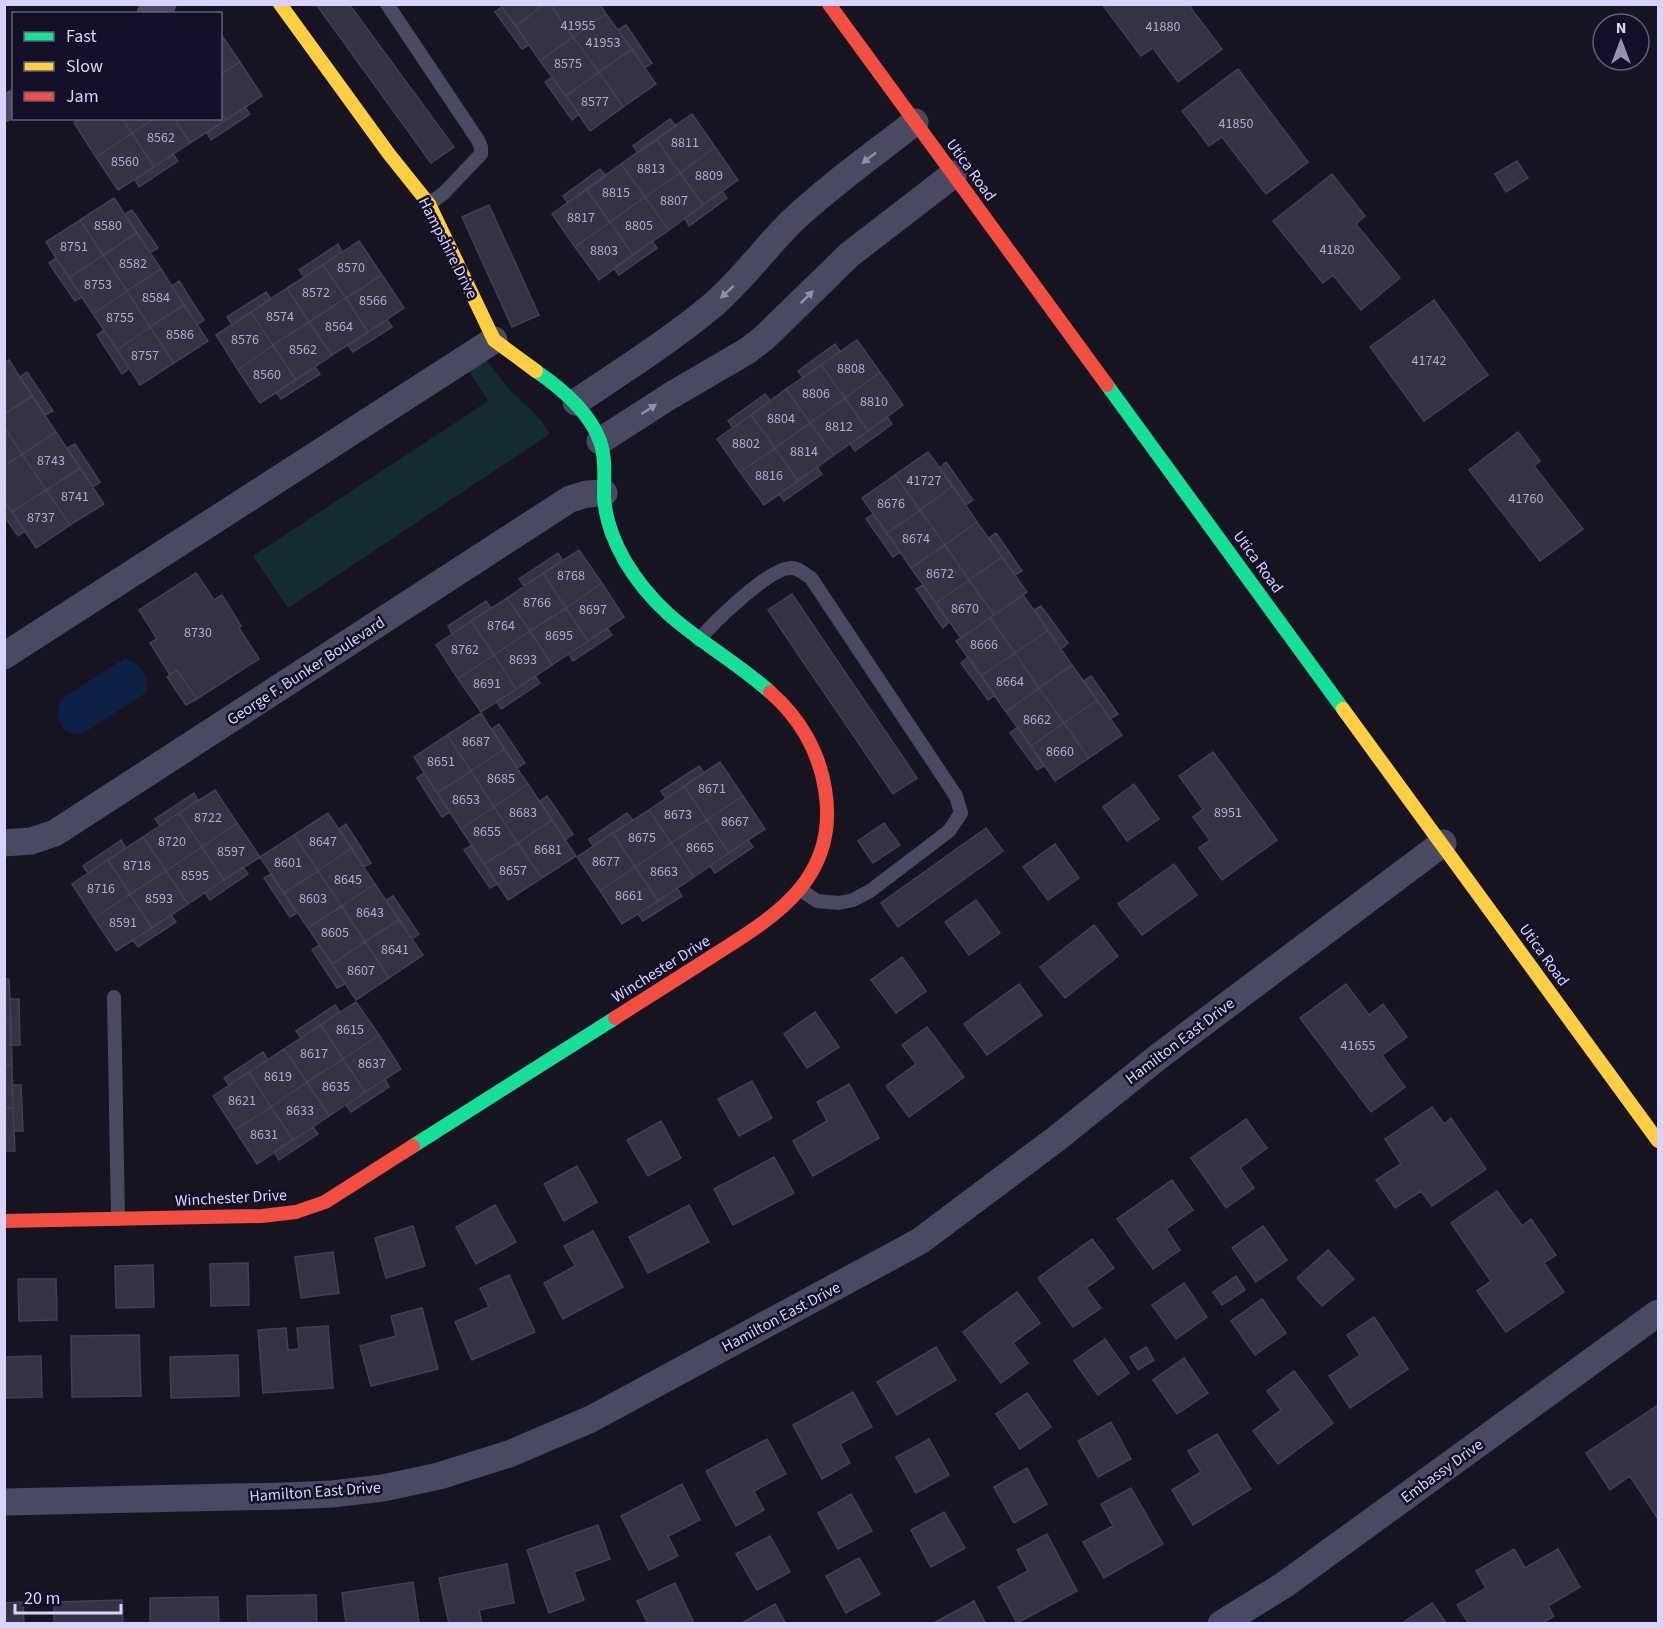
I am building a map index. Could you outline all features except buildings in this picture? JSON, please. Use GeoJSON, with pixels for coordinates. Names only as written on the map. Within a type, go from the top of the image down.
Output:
{"type":"FeatureCollection","features":[{"type":"Feature","properties":{"kind":"street","name":"Hampshire Drive"},"geometry":{"type":"LineString","coordinates":[[280,4],[389,154],[429,204],[494,340],[556,384],[581,410]]}},
{"type":"Feature","properties":{"kind":"street","name":"Utica Road"},"geometry":{"type":"LineString","coordinates":[[829,4],[1659,1141]]}},
{"type":"Feature","properties":{"kind":"street"},"geometry":{"type":"LineString","coordinates":[[581,410],[642,358],[711,307],[732,288],[790,223],[915,122]]}},
{"type":"Feature","properties":{"kind":"street"},"geometry":{"type":"LineString","coordinates":[[600,441],[670,396],[747,351],[764,338],[849,255],[954,174]]}},
{"type":"Feature","properties":{"kind":"street"},"geometry":{"type":"LineString","coordinates":[[4,656],[494,340]]}},
{"type":"Feature","properties":{"kind":"street","name":"Winchester Drive"},"geometry":{"type":"LineString","coordinates":[[4,1221],[262,1216],[296,1212],[325,1202],[765,922],[785,907],[801,890],[814,869],[824,844],[828,801],[821,766],[811,743],[788,710],[759,682],[699,640],[666,613],[643,588],[613,539],[606,516],[600,441],[581,410]]}},
{"type":"Feature","properties":{"kind":"street","name":"George F. Bunker Boulevard"},"geometry":{"type":"LineString","coordinates":[[4,843],[31,841],[56,833],[570,499],[587,494],[604,493]]}},
{"type":"Feature","properties":{"kind":"street","name":"Hamilton East Drive"},"geometry":{"type":"LineString","coordinates":[[4,1502],[285,1496],[332,1494],[383,1488],[439,1476],[509,1454],[591,1419],[920,1240],[1056,1139],[1158,1057],[1443,843]]}},
{"type":"Feature","properties":{"kind":"street","name":"Embassy Drive"},"geometry":{"type":"LineString","coordinates":[[1221,1623],[1284,1585],[1659,1313]]}},
{"type":"Feature","properties":{"kind":"lane"},"geometry":{"type":"LineString","coordinates":[[387,4],[481,147],[481,154],[444,193],[429,204]]}},
{"type":"Feature","properties":{"kind":"lane"},"geometry":{"type":"LineString","coordinates":[[699,640],[731,606],[778,572],[789,568],[797,569],[811,578],[956,796],[961,813],[950,831],[870,891],[853,900],[839,903],[817,901],[801,890]]}},
{"type":"Feature","properties":{"kind":"lane"},"geometry":{"type":"LineString","coordinates":[[114,997],[118,1219]]}},
{"type":"Feature","properties":{"kind":"green space"},"geometry":{"type":"Polygon","coordinates":[[[486,360],[508,388],[541,420],[550,434],[288,608],[253,556],[488,401],[469,371],[486,360]]]}},
{"type":"Feature","properties":{"kind":"water"},"geometry":{"type":"Polygon","coordinates":[[[125,658],[136,663],[142,671],[146,680],[147,692],[82,734],[68,732],[64,729],[59,720],[60,700],[125,658]]]}},
{"type":"Feature","properties":{"kind":"traffic: fast"},"geometry":{"type":"LineString","coordinates":[[536,371],[573,401],[595,430],[603,454],[604,496],[608,522],[613,538],[640,584],[674,619],[770,692]]}},
{"type":"Feature","properties":{"kind":"traffic: fast"},"geometry":{"type":"LineString","coordinates":[[1107,385],[1343,709]]}},
{"type":"Feature","properties":{"kind":"traffic: fast"},"geometry":{"type":"LineString","coordinates":[[413,1146],[615,1018]]}},
{"type":"Feature","properties":{"kind":"traffic: slow"},"geometry":{"type":"LineString","coordinates":[[280,4],[389,154],[429,204],[494,340],[536,371]]}},
{"type":"Feature","properties":{"kind":"traffic: slow"},"geometry":{"type":"LineString","coordinates":[[1343,709],[1658,1141]]}},
{"type":"Feature","properties":{"kind":"traffic: jam"},"geometry":{"type":"LineString","coordinates":[[829,4],[1107,385]]}},
{"type":"Feature","properties":{"kind":"traffic: jam"},"geometry":{"type":"LineString","coordinates":[[615,1018],[758,926],[798,891],[813,870],[823,847],[827,820],[822,775],[813,748],[799,724],[770,692]]}},
{"type":"Feature","properties":{"kind":"traffic: jam"},"geometry":{"type":"LineString","coordinates":[[4,1221],[262,1216],[296,1212],[325,1202],[413,1146]]}}]}
